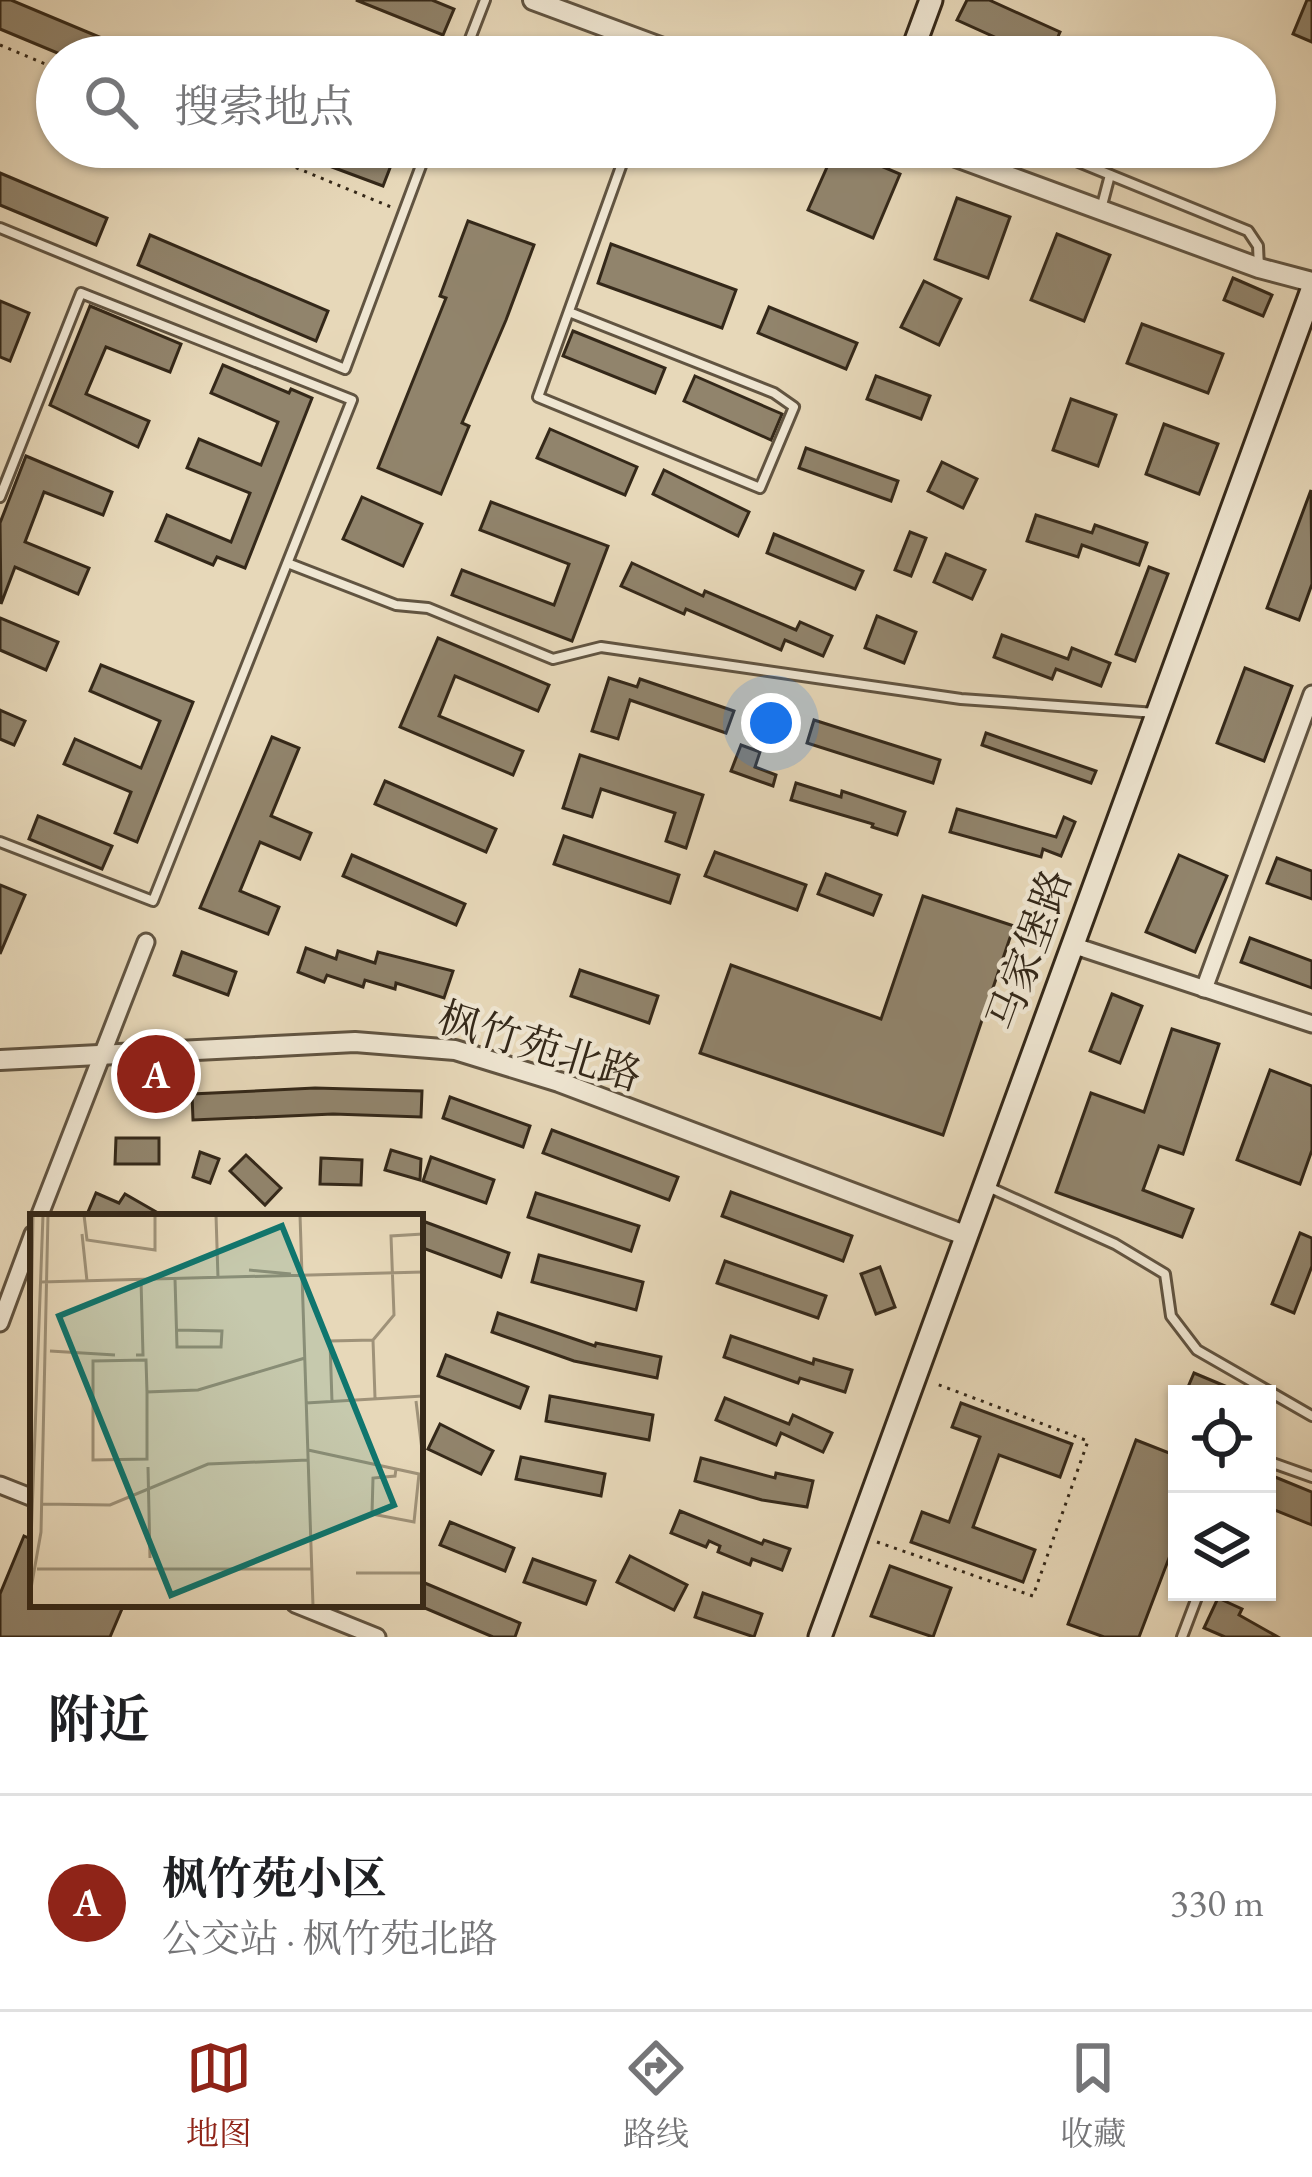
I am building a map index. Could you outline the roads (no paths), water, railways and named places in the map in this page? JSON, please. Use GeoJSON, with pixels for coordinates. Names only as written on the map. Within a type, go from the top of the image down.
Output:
{"type":"FeatureCollection","features":[{"type":"Feature","properties":{"kind":"main road"},"geometry":{"type":"LineString","coordinates":[[918,36],[931,0]]}},
{"type":"Feature","properties":{"kind":"main road","name":"马家堡路"},"geometry":{"type":"LineString","coordinates":[[820,1637],[1312,286]]}},
{"type":"Feature","properties":{"kind":"street"},"geometry":{"type":"LineString","coordinates":[[533,0],[621,36]]}},
{"type":"Feature","properties":{"kind":"street"},"geometry":{"type":"LineString","coordinates":[[986,168],[1312,286]]}},
{"type":"Feature","properties":{"kind":"street"},"geometry":{"type":"LineString","coordinates":[[1204,988],[1312,694]]}},
{"type":"Feature","properties":{"kind":"street"},"geometry":{"type":"LineString","coordinates":[[40,1214],[146,942]]}},
{"type":"Feature","properties":{"kind":"street"},"geometry":{"type":"LineString","coordinates":[[1072,945],[1312,1024]]}},
{"type":"Feature","properties":{"kind":"street","name":"枫竹苑北路"},"geometry":{"type":"LineString","coordinates":[[0,1060],[355,1042],[454,1050],[560,1082],[967,1235]]}},
{"type":"Feature","properties":{"kind":"street"},"geometry":{"type":"LineString","coordinates":[[0,1323],[30,1242]]}},
{"type":"Feature","properties":{"kind":"street"},"geometry":{"type":"LineString","coordinates":[[0,1485],[30,1497]]}},
{"type":"Feature","properties":{"kind":"street"},"geometry":{"type":"LineString","coordinates":[[303,1607],[377,1637]]}},
{"type":"Feature","properties":{"kind":"lane"},"geometry":{"type":"LineString","coordinates":[[471,36],[485,0]]}},
{"type":"Feature","properties":{"kind":"lane"},"geometry":{"type":"LineString","coordinates":[[0,228],[345,370],[420,168]]}},
{"type":"Feature","properties":{"kind":"lane"},"geometry":{"type":"LineString","coordinates":[[569,312],[774,393],[794,406],[760,488],[538,397],[620,168]]}},
{"type":"Feature","properties":{"kind":"lane"},"geometry":{"type":"LineString","coordinates":[[1093,168],[1248,231],[1258,246],[1259,268]]}},
{"type":"Feature","properties":{"kind":"lane"},"geometry":{"type":"LineString","coordinates":[[1101,210],[1110,175]]}},
{"type":"Feature","properties":{"kind":"lane"},"geometry":{"type":"LineString","coordinates":[[0,497],[81,293],[352,400],[153,901],[0,842]]}},
{"type":"Feature","properties":{"kind":"lane"},"geometry":{"type":"LineString","coordinates":[[290,564],[396,605],[428,608],[553,659],[601,647],[961,699],[1157,713]]}},
{"type":"Feature","properties":{"kind":"lane"},"geometry":{"type":"LineString","coordinates":[[985,1186],[1115,1244],[1165,1274],[1171,1316],[1197,1350],[1312,1416]]}},
{"type":"Feature","properties":{"kind":"lane"},"geometry":{"type":"LineString","coordinates":[[1276,1464],[1312,1477]]}},
{"type":"Feature","properties":{"kind":"lane"},"geometry":{"type":"LineString","coordinates":[[1182,1637],[1196,1601]]}},
{"type":"Feature","properties":{"kind":"place","name":"枫竹苑小区"},"geometry":{"type":"Point","coordinates":[156,1074]}}]}
